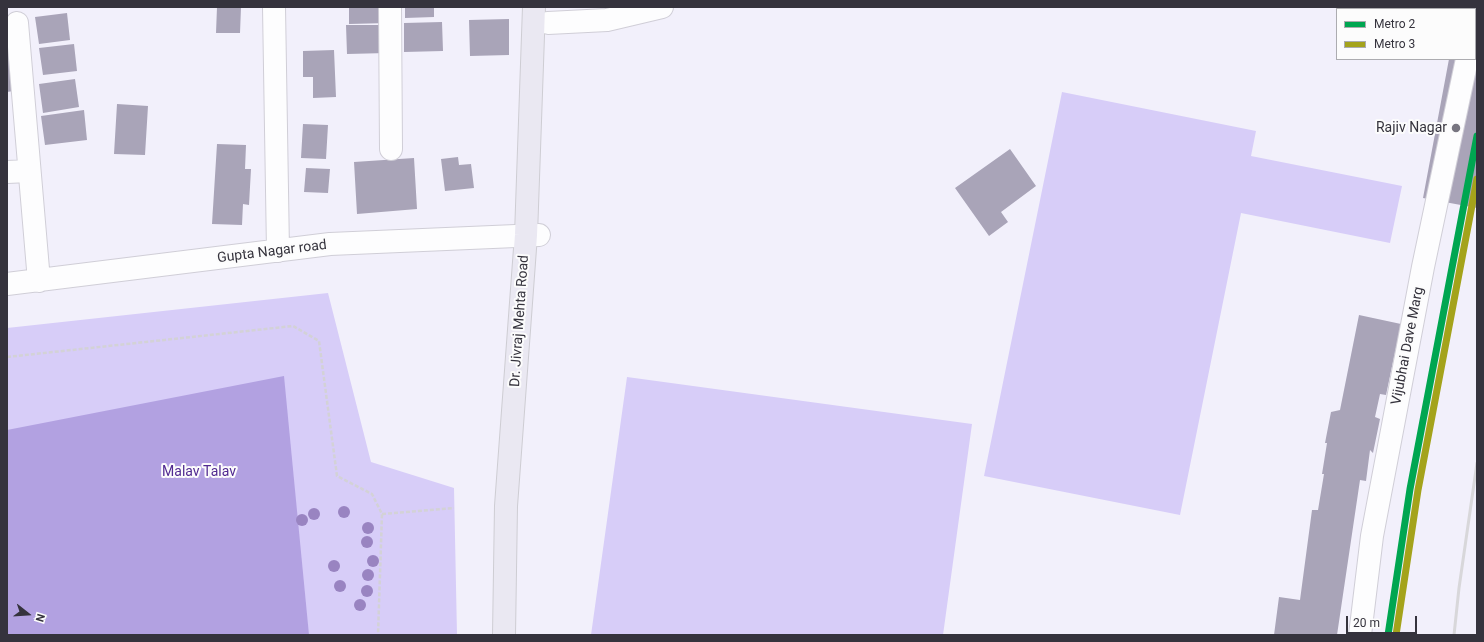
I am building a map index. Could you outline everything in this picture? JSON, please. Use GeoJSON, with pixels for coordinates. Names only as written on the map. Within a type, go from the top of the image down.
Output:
{"type":"FeatureCollection","features":[{"type":"Feature","properties":{"kind":"main road","name":"Dr. Jivraj Mehta Road"},"geometry":{"type":"LineString","coordinates":[[504,635],[506,506],[532,235],[543,12]]}},
{"type":"Feature","properties":{"kind":"main road"},"geometry":{"type":"LineString","coordinates":[[518,635],[520,502],[532,235]]}},
{"type":"Feature","properties":{"kind":"street"},"geometry":{"type":"LineString","coordinates":[[274,7],[278,251]]}},
{"type":"Feature","properties":{"kind":"street"},"geometry":{"type":"LineString","coordinates":[[390,7],[391,149]]}},
{"type":"Feature","properties":{"kind":"street"},"geometry":{"type":"LineString","coordinates":[[543,12],[607,20],[662,7]]}},
{"type":"Feature","properties":{"kind":"street"},"geometry":{"type":"LineString","coordinates":[[16,23],[39,280]]}},
{"type":"Feature","properties":{"kind":"street","name":"Vijubhai Dave Marg"},"geometry":{"type":"LineString","coordinates":[[1360,635],[1372,536],[1423,267],[1467,60]]}},
{"type":"Feature","properties":{"kind":"street"},"geometry":{"type":"LineString","coordinates":[[7,172],[29,171]]}},
{"type":"Feature","properties":{"kind":"street","name":"Gupta Nagar road"},"geometry":{"type":"LineString","coordinates":[[7,284],[330,244],[532,235]]}},
{"type":"Feature","properties":{"kind":"path"},"geometry":{"type":"LineString","coordinates":[[7,358],[293,326],[319,341],[337,476],[372,494],[382,514],[378,635]]}},
{"type":"Feature","properties":{"kind":"path"},"geometry":{"type":"LineString","coordinates":[[382,514],[454,508]]}},
{"type":"Feature","properties":{"kind":"green space"},"geometry":{"type":"Polygon","coordinates":[[[1062,92],[1256,131],[1251,156],[1402,186],[1390,243],[1241,213],[1180,515],[984,476],[1062,92]]]}},
{"type":"Feature","properties":{"kind":"green space","name":"Malav Talav"},"geometry":{"type":"Polygon","coordinates":[[[328,293],[371,462],[454,488],[457,635],[7,635],[7,328],[328,293]]]}},
{"type":"Feature","properties":{"kind":"green space"},"geometry":{"type":"Polygon","coordinates":[[[627,377],[972,424],[943,635],[591,635],[627,377]]]}},
{"type":"Feature","properties":{"kind":"shaded area"},"geometry":{"type":"Polygon","coordinates":[[[284,376],[309,635],[7,635],[7,430],[284,376]]]}},
{"type":"Feature","properties":{"kind":"building"},"geometry":{"type":"Polygon","coordinates":[[[217,7],[241,7],[240,33],[216,33],[217,7]]]}},
{"type":"Feature","properties":{"kind":"building"},"geometry":{"type":"Polygon","coordinates":[[[349,7],[388,7],[388,23],[349,24],[349,7]]]}},
{"type":"Feature","properties":{"kind":"building"},"geometry":{"type":"Polygon","coordinates":[[[405,7],[434,7],[434,17],[405,18],[405,7]]]}},
{"type":"Feature","properties":{"kind":"building","name":"Rajiv Nagar"},"geometry":{"type":"Polygon","coordinates":[[[1477,7],[1477,208],[1423,198],[1449,60],[1476,60],[1476,8],[1459,8],[1477,7]]]}},
{"type":"Feature","properties":{"kind":"building"},"geometry":{"type":"Polygon","coordinates":[[[67,13],[70,40],[39,44],[35,17],[67,13]]]}},
{"type":"Feature","properties":{"kind":"building"},"geometry":{"type":"Polygon","coordinates":[[[509,19],[509,55],[470,56],[469,20],[509,19]]]}},
{"type":"Feature","properties":{"kind":"building"},"geometry":{"type":"Polygon","coordinates":[[[442,22],[443,51],[404,52],[404,23],[442,22]]]}},
{"type":"Feature","properties":{"kind":"building"},"geometry":{"type":"Polygon","coordinates":[[[346,25],[386,25],[387,53],[347,54],[346,25]]]}},
{"type":"Feature","properties":{"kind":"building"},"geometry":{"type":"Polygon","coordinates":[[[74,44],[77,71],[43,75],[39,48],[74,44]]]}},
{"type":"Feature","properties":{"kind":"building"},"geometry":{"type":"Polygon","coordinates":[[[334,50],[336,97],[313,98],[313,77],[303,77],[303,51],[334,50]]]}},
{"type":"Feature","properties":{"kind":"building"},"geometry":{"type":"Polygon","coordinates":[[[16,57],[20,90],[7,92],[7,58],[16,57]]]}},
{"type":"Feature","properties":{"kind":"building"},"geometry":{"type":"Polygon","coordinates":[[[75,79],[79,107],[43,113],[39,84],[75,79]]]}},
{"type":"Feature","properties":{"kind":"building"},"geometry":{"type":"Polygon","coordinates":[[[117,104],[148,106],[145,155],[114,154],[117,104]]]}},
{"type":"Feature","properties":{"kind":"building"},"geometry":{"type":"Polygon","coordinates":[[[84,110],[87,140],[45,145],[41,116],[84,110]]]}},
{"type":"Feature","properties":{"kind":"building"},"geometry":{"type":"Polygon","coordinates":[[[303,124],[328,125],[326,159],[301,158],[303,124]]]}},
{"type":"Feature","properties":{"kind":"building"},"geometry":{"type":"Polygon","coordinates":[[[217,144],[246,145],[245,169],[251,169],[249,205],[243,204],[242,225],[212,224],[217,144]]]}},
{"type":"Feature","properties":{"kind":"building"},"geometry":{"type":"Polygon","coordinates":[[[1010,149],[1036,186],[1001,212],[1008,222],[989,236],[955,188],[1010,149]]]}},
{"type":"Feature","properties":{"kind":"building"},"geometry":{"type":"Polygon","coordinates":[[[458,157],[459,165],[471,164],[474,188],[445,191],[441,159],[458,157]]]}},
{"type":"Feature","properties":{"kind":"building"},"geometry":{"type":"Polygon","coordinates":[[[414,158],[417,209],[357,214],[354,162],[414,158]]]}},
{"type":"Feature","properties":{"kind":"building"},"geometry":{"type":"Polygon","coordinates":[[[306,168],[330,169],[328,193],[304,192],[306,168]]]}},
{"type":"Feature","properties":{"kind":"building"},"geometry":{"type":"Polygon","coordinates":[[[1359,315],[1401,324],[1386,395],[1380,394],[1375,417],[1380,419],[1373,453],[1370,450],[1366,481],[1360,480],[1337,635],[1274,635],[1279,597],[1300,600],[1312,510],[1318,510],[1324,474],[1322,474],[1327,443],[1325,443],[1331,412],[1340,410],[1359,315]]]}},
{"type":"Feature","properties":{"kind":"railway"},"geometry":{"type":"LineString","coordinates":[[1454,635],[1459,588],[1477,463]]}},
{"type":"Feature","properties":{"kind":"metro line","name":"2"},"geometry":{"type":"LineString","coordinates":[[1388,635],[1410,489],[1477,136]]}},
{"type":"Feature","properties":{"kind":"metro line","name":"3"},"geometry":{"type":"LineString","coordinates":[[1396,635],[1418,490],[1477,179]]}},
{"type":"Feature","properties":{"kind":"place","name":"Rajiv Nagar"},"geometry":{"type":"Point","coordinates":[1456,128]}}]}
